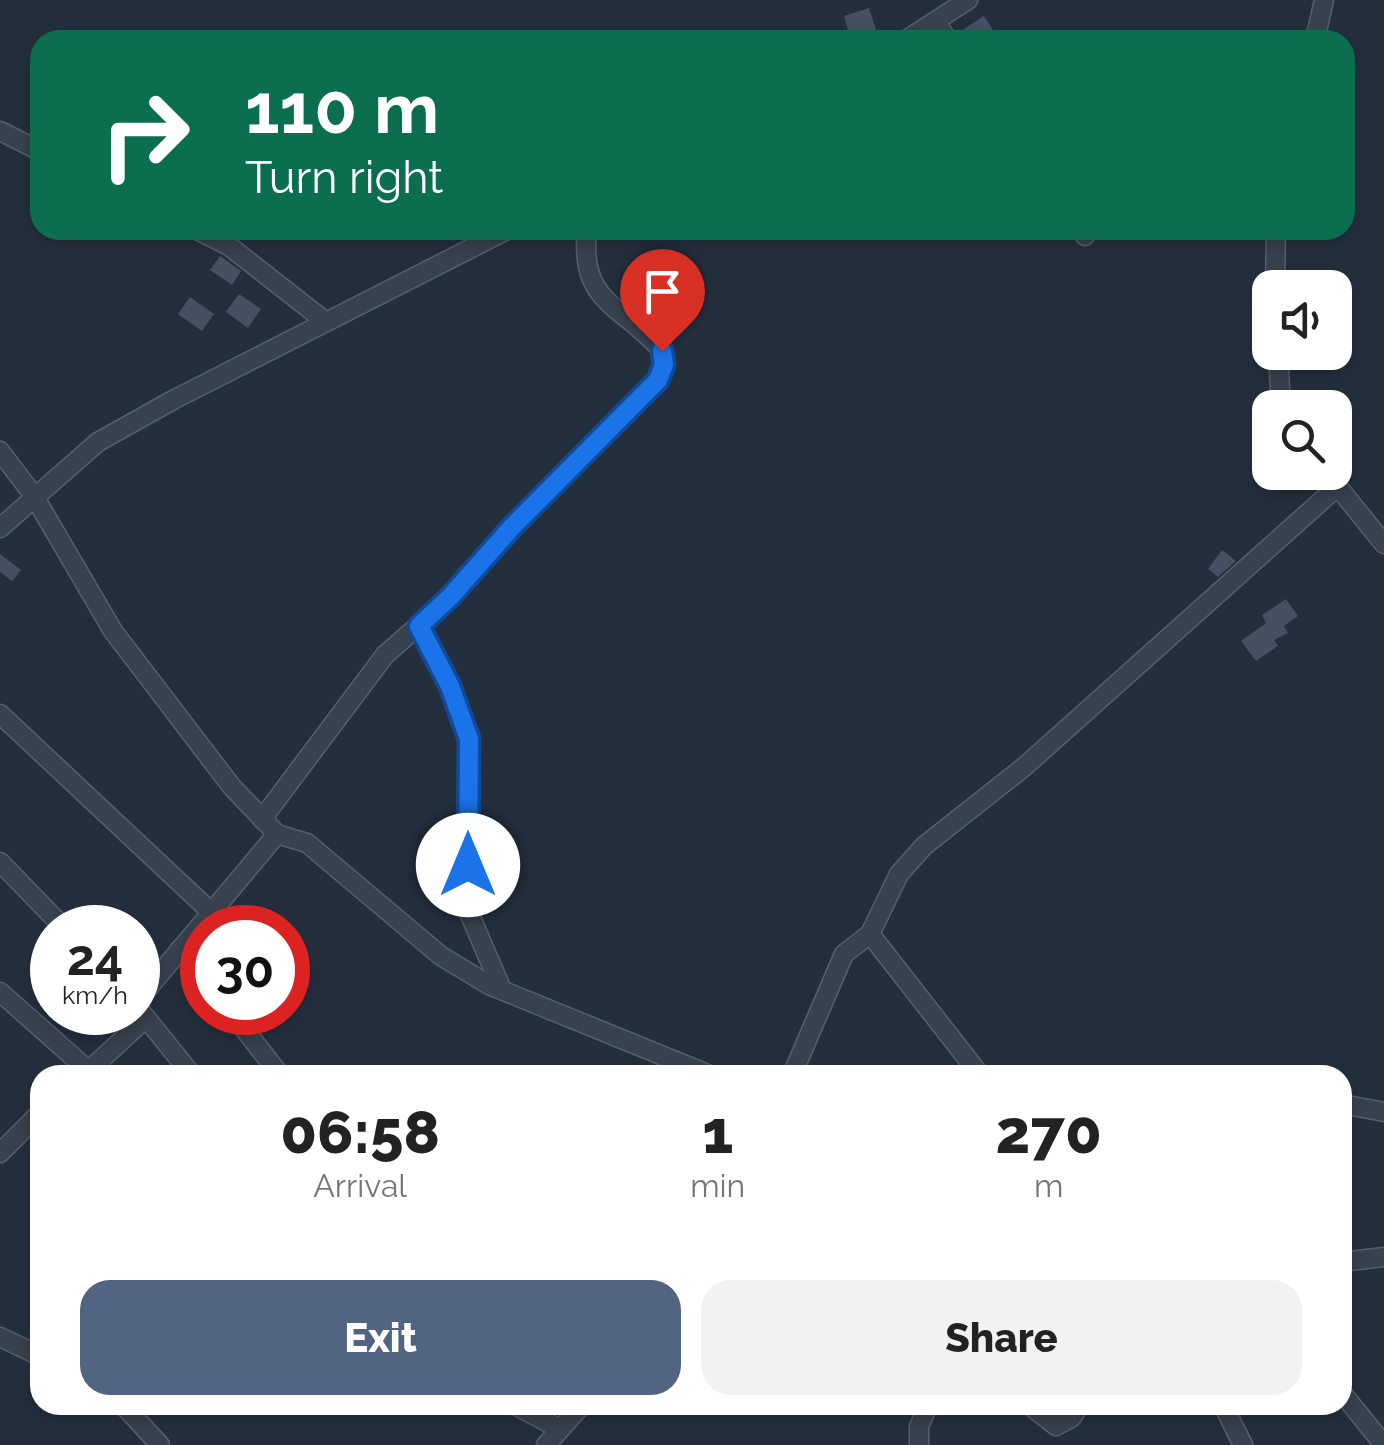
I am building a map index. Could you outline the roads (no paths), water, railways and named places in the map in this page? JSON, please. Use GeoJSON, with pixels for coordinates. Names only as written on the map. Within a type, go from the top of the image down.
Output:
{"type":"FeatureCollection","features":[{"type":"Feature","properties":{"kind":"street"},"geometry":{"type":"LineString","coordinates":[[924,30],[968,0]]}},
{"type":"Feature","properties":{"kind":"street"},"geometry":{"type":"LineString","coordinates":[[1317,30],[1324,0]]}},
{"type":"Feature","properties":{"kind":"street"},"geometry":{"type":"LineString","coordinates":[[936,23],[941,30]]}},
{"type":"Feature","properties":{"kind":"street"},"geometry":{"type":"LineString","coordinates":[[0,130],[30,146]]}},
{"type":"Feature","properties":{"kind":"street"},"geometry":{"type":"LineString","coordinates":[[217,240],[326,322]]}},
{"type":"Feature","properties":{"kind":"street"},"geometry":{"type":"LineString","coordinates":[[0,528],[98,442],[488,240]]}},
{"type":"Feature","properties":{"kind":"street"},"geometry":{"type":"LineString","coordinates":[[262,818],[386,655],[451,596],[512,527],[658,380],[664,365],[662,351],[595,288],[587,271],[587,240]]}},
{"type":"Feature","properties":{"kind":"street"},"geometry":{"type":"LineString","coordinates":[[1275,270],[1276,240]]}},
{"type":"Feature","properties":{"kind":"street"},"geometry":{"type":"LineString","coordinates":[[0,451],[34,496],[113,630],[232,787],[278,834],[307,844],[441,956],[502,990],[686,1065]]}},
{"type":"Feature","properties":{"kind":"street"},"geometry":{"type":"LineString","coordinates":[[796,1065],[844,954],[870,934],[899,874],[924,846],[1024,767],[1321,490]]}},
{"type":"Feature","properties":{"kind":"street"},"geometry":{"type":"LineString","coordinates":[[1340,490],[1384,544]]}},
{"type":"Feature","properties":{"kind":"street"},"geometry":{"type":"LineString","coordinates":[[419,626],[450,686],[469,739],[470,916],[502,990]]}},
{"type":"Feature","properties":{"kind":"street"},"geometry":{"type":"LineString","coordinates":[[0,714],[204,905]]}},
{"type":"Feature","properties":{"kind":"street"},"geometry":{"type":"LineString","coordinates":[[217,905],[278,834]]}},
{"type":"Feature","properties":{"kind":"street"},"geometry":{"type":"LineString","coordinates":[[0,862],[42,905]]}},
{"type":"Feature","properties":{"kind":"street"},"geometry":{"type":"LineString","coordinates":[[870,934],[972,1065]]}},
{"type":"Feature","properties":{"kind":"street"},"geometry":{"type":"LineString","coordinates":[[160,973],[180,949]]}},
{"type":"Feature","properties":{"kind":"street"},"geometry":{"type":"LineString","coordinates":[[0,992],[78,1065]]}},
{"type":"Feature","properties":{"kind":"street"},"geometry":{"type":"LineString","coordinates":[[94,1065],[122,1035]]}},
{"type":"Feature","properties":{"kind":"street"},"geometry":{"type":"LineString","coordinates":[[160,1035],[184,1065]]}},
{"type":"Feature","properties":{"kind":"street"},"geometry":{"type":"LineString","coordinates":[[248,1035],[272,1065]]}},
{"type":"Feature","properties":{"kind":"street"},"geometry":{"type":"LineString","coordinates":[[1352,1106],[1384,1112]]}},
{"type":"Feature","properties":{"kind":"street"},"geometry":{"type":"LineString","coordinates":[[0,1152],[30,1124]]}},
{"type":"Feature","properties":{"kind":"street"},"geometry":{"type":"LineString","coordinates":[[1352,1261],[1384,1257]]}},
{"type":"Feature","properties":{"kind":"street"},"geometry":{"type":"LineString","coordinates":[[0,1337],[30,1351]]}},
{"type":"Feature","properties":{"kind":"street"},"geometry":{"type":"LineString","coordinates":[[1352,1406],[1384,1445]]}},
{"type":"Feature","properties":{"kind":"street"},"geometry":{"type":"LineString","coordinates":[[133,1415],[160,1445]]}},
{"type":"Feature","properties":{"kind":"street"},"geometry":{"type":"LineString","coordinates":[[534,1415],[560,1428]]}},
{"type":"Feature","properties":{"kind":"street"},"geometry":{"type":"LineString","coordinates":[[546,1445],[572,1415]]}},
{"type":"Feature","properties":{"kind":"street"},"geometry":{"type":"LineString","coordinates":[[920,1445],[919,1426],[924,1415]]}},
{"type":"Feature","properties":{"kind":"street"},"geometry":{"type":"LineString","coordinates":[[1042,1415],[1056,1426],[1073,1415]]}},
{"type":"Feature","properties":{"kind":"street"},"geometry":{"type":"LineString","coordinates":[[1228,1415],[1243,1445]]}}]}
